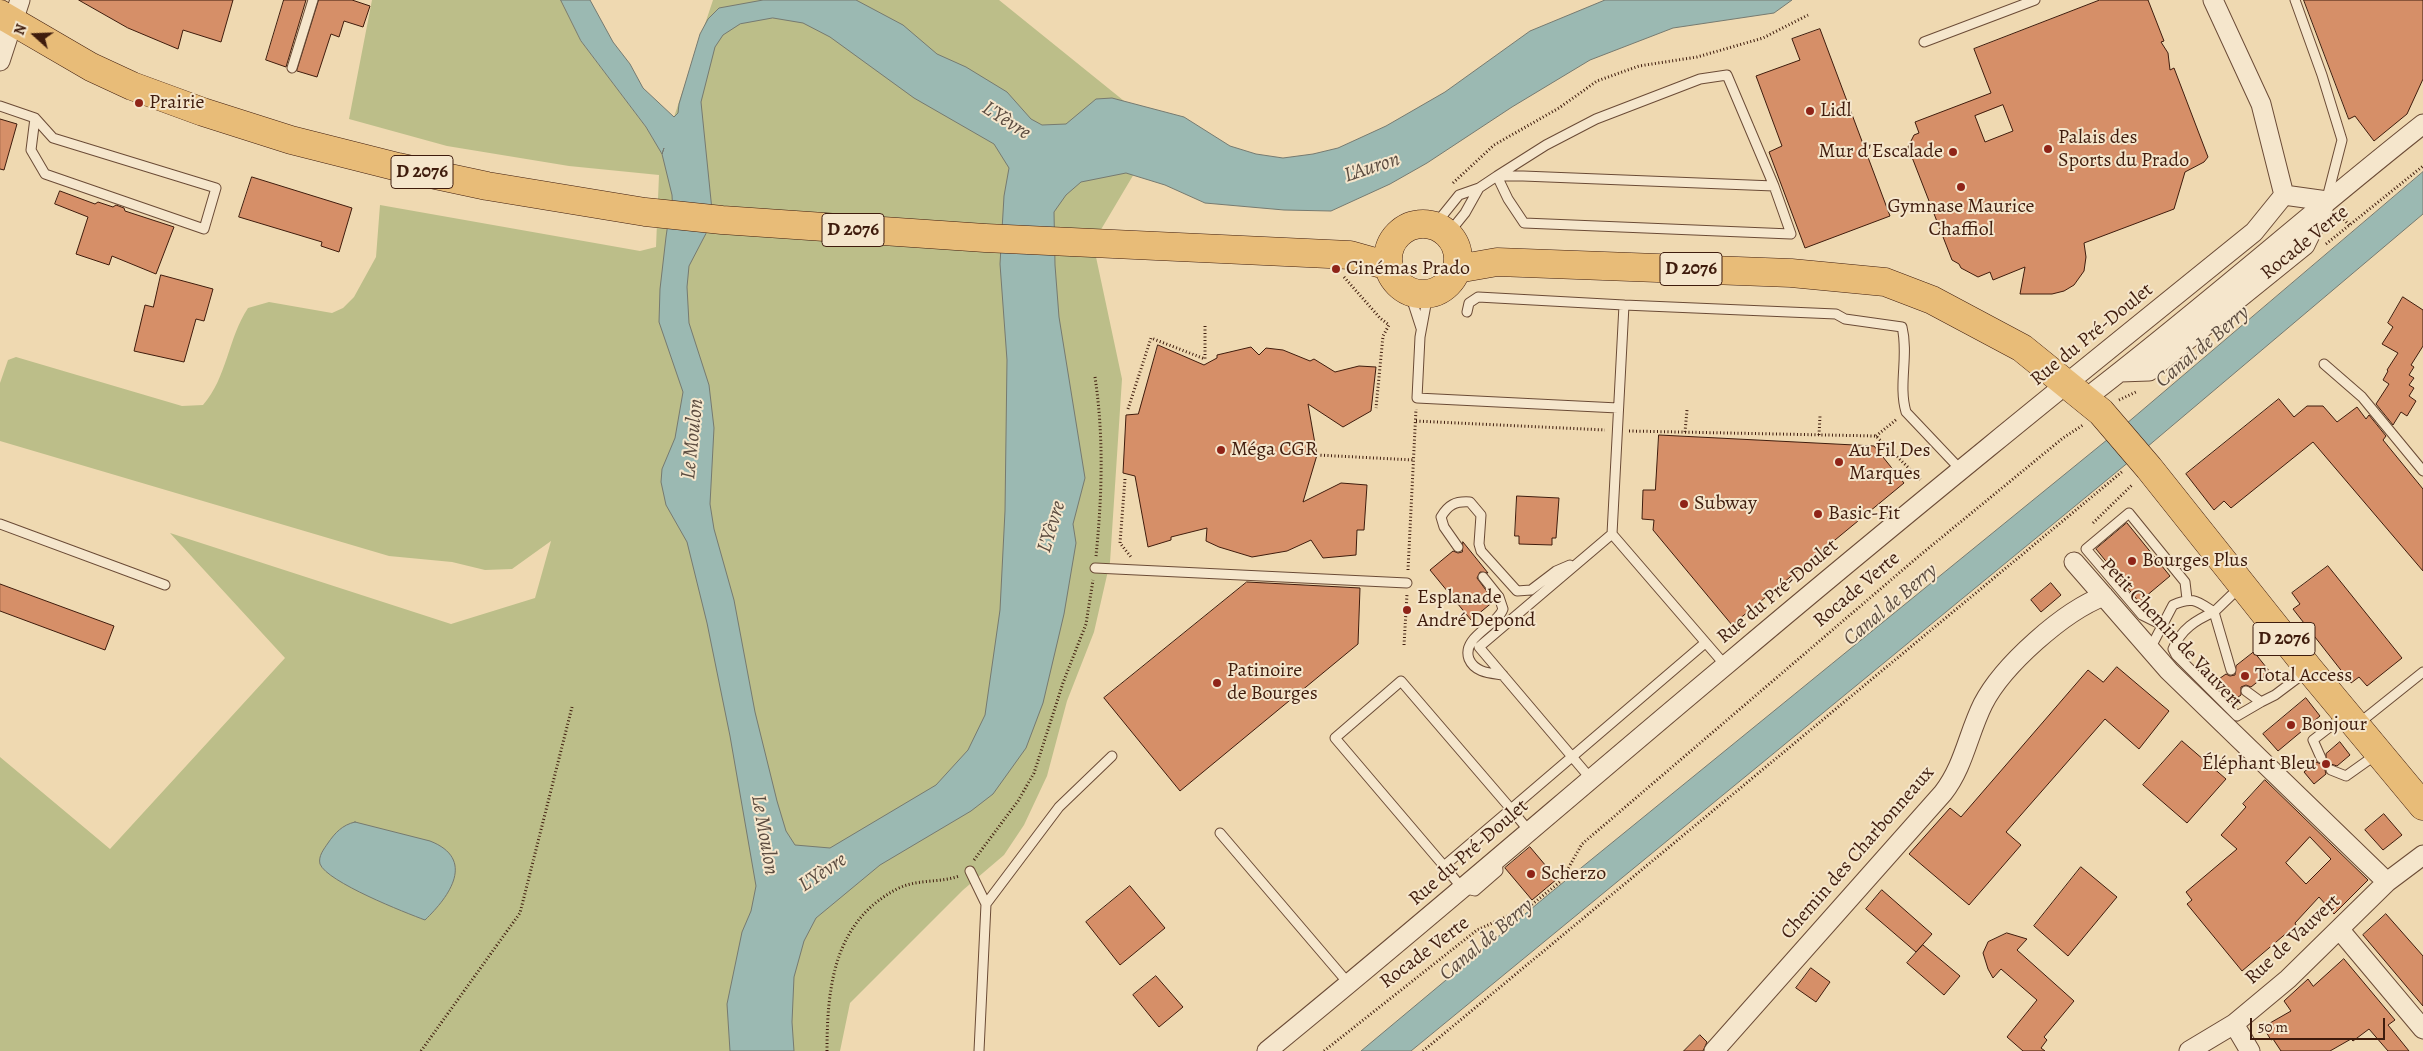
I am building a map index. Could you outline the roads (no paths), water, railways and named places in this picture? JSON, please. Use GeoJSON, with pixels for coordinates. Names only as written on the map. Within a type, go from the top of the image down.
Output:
{"type":"FeatureCollection","features":[{"type":"Feature","properties":{"kind":"main road","name":"D 2076"},"geometry":{"type":"LineString","coordinates":[[11,12],[74,59],[124,83],[203,112],[291,140],[398,167],[487,186],[645,212],[722,220],[985,238],[1341,255],[1390,255]]}},
{"type":"Feature","properties":{"kind":"main road"},"geometry":{"type":"LineString","coordinates":[[1422,224],[1449,245],[1449,283],[1442,288],[1418,292],[1400,285],[1393,276],[1390,255],[1407,228],[1422,224]]}},
{"type":"Feature","properties":{"kind":"main road","name":"D 2076"},"geometry":{"type":"LineString","coordinates":[[1449,245],[1497,262],[1791,273],[1885,282],[1932,300],[2022,348],[2084,398],[2145,462],[2241,586],[2423,806]]}},
{"type":"Feature","properties":{"kind":"street"},"geometry":{"type":"LineString","coordinates":[[2213,0],[2261,104],[2284,195],[2326,201]]}},
{"type":"Feature","properties":{"kind":"street"},"geometry":{"type":"LineString","coordinates":[[0,61],[11,12]]}},
{"type":"Feature","properties":{"kind":"street","name":"Rue du Pré-Doulet"},"geometry":{"type":"LineString","coordinates":[[1267,1051],[1960,469],[2084,398],[2120,372],[2149,371],[2305,245],[2326,201],[2423,124]]}},
{"type":"Feature","properties":{"kind":"street","name":"Rue du Pré-Doulet"},"geometry":{"type":"LineString","coordinates":[[2084,398],[2254,232],[2284,195]]}},
{"type":"Feature","properties":{"kind":"street","name":"Petit Chemin de Vauvert"},"geometry":{"type":"LineString","coordinates":[[2074,562],[2169,671],[2387,882]]}},
{"type":"Feature","properties":{"kind":"street","name":"Chemin des Charbonneaux"},"geometry":{"type":"LineString","coordinates":[[1714,1051],[1949,786],[1962,762],[1984,703],[2011,667],[2062,619],[2074,610],[2104,596]]}},
{"type":"Feature","properties":{"kind":"street","name":"Rue de Vauvert"},"geometry":{"type":"LineString","coordinates":[[2189,1051],[2234,1024],[2288,979],[2387,882],[2423,855]]}},
{"type":"Feature","properties":{"kind":"street"},"geometry":{"type":"LineString","coordinates":[[2339,929],[2423,1029]]}},
{"type":"Feature","properties":{"kind":"street"},"geometry":{"type":"LineString","coordinates":[[2234,1024],[2250,1051]]}},
{"type":"Feature","properties":{"kind":"lane"},"geometry":{"type":"LineString","coordinates":[[292,68],[313,0]]}},
{"type":"Feature","properties":{"kind":"lane"},"geometry":{"type":"LineString","coordinates":[[1924,42],[2035,0]]}},
{"type":"Feature","properties":{"kind":"lane"},"geometry":{"type":"LineString","coordinates":[[2294,0],[2322,75],[2342,140],[2326,201]]}},
{"type":"Feature","properties":{"kind":"lane"},"geometry":{"type":"LineString","coordinates":[[1449,245],[1453,203],[1459,195],[1479,188],[1497,176],[1546,145],[1596,119],[1700,79],[1727,76],[1774,186],[1790,234],[1524,223],[1508,199],[1497,176]]}},
{"type":"Feature","properties":{"kind":"lane"},"geometry":{"type":"LineString","coordinates":[[0,106],[35,118],[53,138],[216,188],[204,229],[45,174],[31,150],[35,118]]}},
{"type":"Feature","properties":{"kind":"lane"},"geometry":{"type":"LineString","coordinates":[[1497,176],[1774,186]]}},
{"type":"Feature","properties":{"kind":"lane"},"geometry":{"type":"LineString","coordinates":[[1449,245],[1479,188]]}},
{"type":"Feature","properties":{"kind":"lane"},"geometry":{"type":"LineString","coordinates":[[1418,292],[1421,331],[1417,398],[1618,408]]}},
{"type":"Feature","properties":{"kind":"lane"},"geometry":{"type":"LineString","coordinates":[[1418,292],[1421,331]]}},
{"type":"Feature","properties":{"kind":"lane"},"geometry":{"type":"LineString","coordinates":[[1466,312],[1469,303],[1478,297],[1836,314],[1845,319],[1895,324],[1902,327],[1906,340],[1903,401],[1906,412],[1960,469]]}},
{"type":"Feature","properties":{"kind":"lane"},"geometry":{"type":"LineString","coordinates":[[1624,305],[1612,534],[1725,666]]}},
{"type":"Feature","properties":{"kind":"lane"},"geometry":{"type":"LineString","coordinates":[[2324,364],[2362,398],[2423,472]]}},
{"type":"Feature","properties":{"kind":"lane"},"geometry":{"type":"LineString","coordinates":[[1458,546],[1444,527],[1441,517],[1451,504],[1461,501],[1470,502],[1481,515],[1479,544],[1481,551],[1516,591],[1531,590],[1556,571],[1578,563]]}},
{"type":"Feature","properties":{"kind":"lane"},"geometry":{"type":"LineString","coordinates":[[2162,625],[2142,615],[2086,549],[2129,513],[2185,582],[2187,599]]}},
{"type":"Feature","properties":{"kind":"lane"},"geometry":{"type":"LineString","coordinates":[[0,524],[165,584]]}},
{"type":"Feature","properties":{"kind":"lane"},"geometry":{"type":"LineString","coordinates":[[1591,778],[1479,647],[1612,534]]}},
{"type":"Feature","properties":{"kind":"lane"},"geometry":{"type":"LineString","coordinates":[[1095,568],[1407,583]]}},
{"type":"Feature","properties":{"kind":"lane"},"geometry":{"type":"LineString","coordinates":[[1483,577],[1499,597],[1503,609],[1497,620],[1470,644],[1470,660],[1475,668],[1484,672],[1503,675]]}},
{"type":"Feature","properties":{"kind":"lane"},"geometry":{"type":"LineString","coordinates":[[2241,586],[2214,612],[2194,621],[2177,639],[2173,648],[2176,655],[2237,716],[2275,695],[2309,669]]}},
{"type":"Feature","properties":{"kind":"lane"},"geometry":{"type":"LineString","coordinates":[[2150,649],[2173,605],[2187,599],[2200,602],[2214,612],[2231,670]]}},
{"type":"Feature","properties":{"kind":"lane"},"geometry":{"type":"LineString","coordinates":[[1444,866],[1705,643]]}},
{"type":"Feature","properties":{"kind":"lane"},"geometry":{"type":"LineString","coordinates":[[2321,758],[2313,740],[2351,720],[2423,672]]}},
{"type":"Feature","properties":{"kind":"lane"},"geometry":{"type":"LineString","coordinates":[[1462,888],[1335,738],[1401,681],[1529,831]]}},
{"type":"Feature","properties":{"kind":"lane"},"geometry":{"type":"LineString","coordinates":[[2246,691],[2261,702]]}},
{"type":"Feature","properties":{"kind":"lane"},"geometry":{"type":"LineString","coordinates":[[2331,770],[2346,776],[2378,753]]}},
{"type":"Feature","properties":{"kind":"lane"},"geometry":{"type":"LineString","coordinates":[[986,904],[1059,807],[1112,756]]}},
{"type":"Feature","properties":{"kind":"lane"},"geometry":{"type":"LineString","coordinates":[[1220,833],[1349,984]]}},
{"type":"Feature","properties":{"kind":"lane"},"geometry":{"type":"LineString","coordinates":[[970,872],[986,904],[980,1051]]}},
{"type":"Feature","properties":{"kind":"water"},"geometry":{"type":"Polygon","coordinates":[[[561,0],[590,0],[613,42],[630,64],[643,88],[674,117],[678,113],[700,34],[708,19],[719,8],[763,0],[856,0],[903,25],[937,54],[966,67],[1007,92],[1031,119],[1042,125],[1066,124],[1096,99],[1112,98],[1184,117],[1230,146],[1256,154],[1283,158],[1338,148],[1386,126],[1445,92],[1530,31],[1605,0],[1792,0],[1774,13],[1673,28],[1590,60],[1512,107],[1427,163],[1390,184],[1331,211],[1284,210],[1205,203],[1165,185],[1126,173],[1081,182],[1066,195],[1054,212],[1055,265],[1059,317],[1085,478],[1073,524],[1076,543],[1064,614],[1043,703],[1026,748],[993,794],[971,811],[880,865],[816,918],[804,941],[794,977],[792,1022],[794,1051],[730,1051],[727,1004],[742,932],[751,911],[756,886],[730,736],[707,623],[687,542],[666,505],[661,482],[662,469],[675,438],[683,392],[659,322],[660,289],[666,237],[668,223],[673,216],[672,195],[662,154],[646,127],[581,41],[561,0]],[[773,18],[740,24],[723,35],[715,47],[701,102],[713,220],[689,266],[687,287],[689,323],[709,385],[714,428],[710,504],[714,529],[734,600],[755,712],[777,801],[786,831],[795,845],[830,848],[936,785],[968,750],[985,715],[1000,610],[1005,511],[1007,360],[1000,264],[1004,196],[1009,168],[994,144],[914,98],[830,37],[803,23],[773,18]]]}},
{"type":"Feature","properties":{"kind":"water"},"geometry":{"type":"Polygon","coordinates":[[[2423,172],[2423,214],[2147,447],[1411,1051],[1361,1051],[1549,894],[2113,435],[2423,172]]]}},
{"type":"Feature","properties":{"kind":"water"},"geometry":{"type":"Polygon","coordinates":[[[355,822],[430,841],[444,849],[452,858],[455,868],[450,889],[425,920],[351,888],[326,871],[320,864],[322,853],[333,836],[343,827],[355,822]]]}},
{"type":"Feature","properties":{"kind":"place","name":"Prairie"},"geometry":{"type":"Point","coordinates":[139,103]}},
{"type":"Feature","properties":{"kind":"place","name":"Lidl"},"geometry":{"type":"Point","coordinates":[1810,111]}},
{"type":"Feature","properties":{"kind":"place","name":"Palais des Sports du Prado"},"geometry":{"type":"Point","coordinates":[2048,149]}},
{"type":"Feature","properties":{"kind":"place","name":"Mur d'Escalade"},"geometry":{"type":"Point","coordinates":[1953,152]}},
{"type":"Feature","properties":{"kind":"place","name":"Gymnase Maurice Chaffiol"},"geometry":{"type":"Point","coordinates":[1961,187]}},
{"type":"Feature","properties":{"kind":"place","name":"Cinémas Prado"},"geometry":{"type":"Point","coordinates":[1336,269]}},
{"type":"Feature","properties":{"kind":"place","name":"Méga CGR"},"geometry":{"type":"Point","coordinates":[1221,450]}},
{"type":"Feature","properties":{"kind":"place","name":"Au Fil Des Marques"},"geometry":{"type":"Point","coordinates":[1839,462]}},
{"type":"Feature","properties":{"kind":"place","name":"Subway"},"geometry":{"type":"Point","coordinates":[1684,504]}},
{"type":"Feature","properties":{"kind":"place","name":"Basic-Fit"},"geometry":{"type":"Point","coordinates":[1818,514]}},
{"type":"Feature","properties":{"kind":"place","name":"Bourges Plus"},"geometry":{"type":"Point","coordinates":[2132,561]}},
{"type":"Feature","properties":{"kind":"place","name":"Esplanade André Depond"},"geometry":{"type":"Point","coordinates":[1407,610]}},
{"type":"Feature","properties":{"kind":"place","name":"Total Access"},"geometry":{"type":"Point","coordinates":[2245,676]}},
{"type":"Feature","properties":{"kind":"place","name":"Patinoire de Bourges"},"geometry":{"type":"Point","coordinates":[1217,683]}},
{"type":"Feature","properties":{"kind":"place","name":"Bonjour"},"geometry":{"type":"Point","coordinates":[2291,725]}},
{"type":"Feature","properties":{"kind":"place","name":"Éléphant Bleu"},"geometry":{"type":"Point","coordinates":[2326,764]}},
{"type":"Feature","properties":{"kind":"place","name":"Scherzo"},"geometry":{"type":"Point","coordinates":[1531,874]}},
{"type":"Feature","properties":{"kind":"water label","name":"L'Yèvre"},"geometry":{"type":"Point","coordinates":[1006,121]}},
{"type":"Feature","properties":{"kind":"water label","name":"L'Auron"},"geometry":{"type":"Point","coordinates":[1372,168]}},
{"type":"Feature","properties":{"kind":"water label","name":"Canal de Berry"},"geometry":{"type":"Point","coordinates":[2203,347]}},
{"type":"Feature","properties":{"kind":"water label","name":"Le Moulon"},"geometry":{"type":"Point","coordinates":[693,439]}},
{"type":"Feature","properties":{"kind":"water label","name":"L'Yèvre"},"geometry":{"type":"Point","coordinates":[1052,527]}},
{"type":"Feature","properties":{"kind":"water label","name":"Canal de Berry"},"geometry":{"type":"Point","coordinates":[1891,605]}},
{"type":"Feature","properties":{"kind":"water label","name":"Le Moulon"},"geometry":{"type":"Point","coordinates":[764,835]}},
{"type":"Feature","properties":{"kind":"water label","name":"L'Yèvre"},"geometry":{"type":"Point","coordinates":[823,873]}},
{"type":"Feature","properties":{"kind":"water label","name":"Canal de Berry"},"geometry":{"type":"Point","coordinates":[1487,940]}}]}
